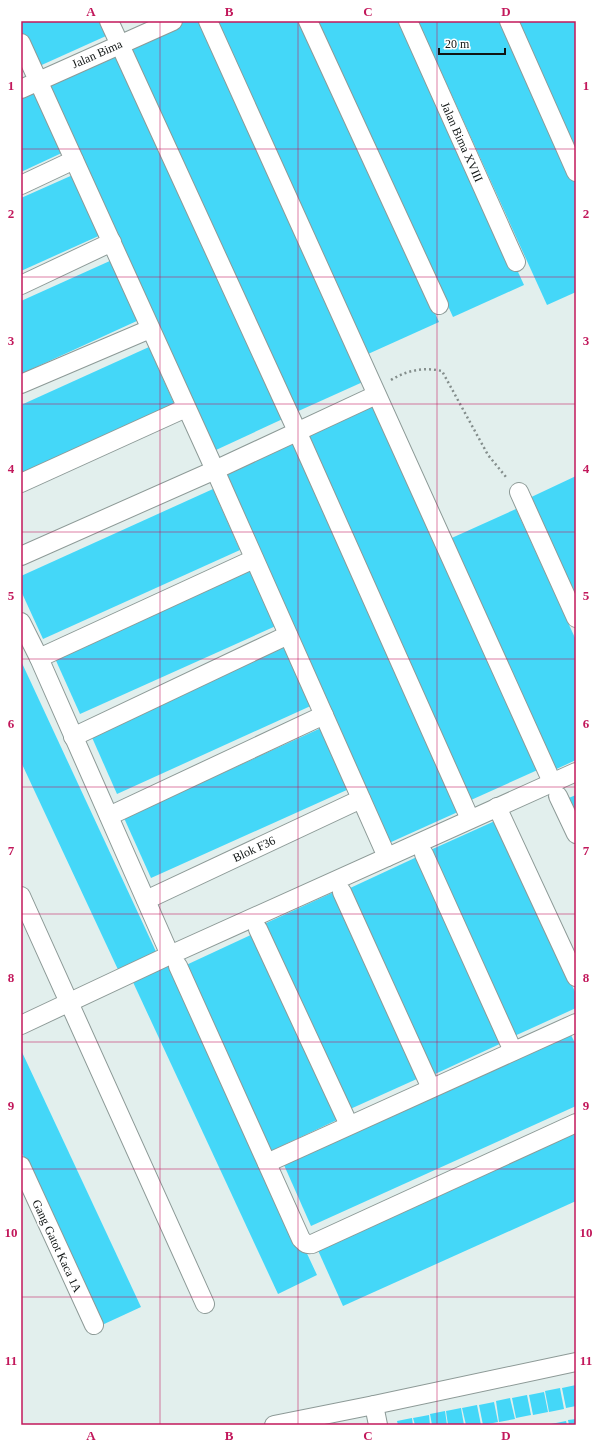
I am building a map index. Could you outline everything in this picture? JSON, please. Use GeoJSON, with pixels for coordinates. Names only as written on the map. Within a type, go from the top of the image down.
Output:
{"type":"FeatureCollection","features":[{"type":"Feature","properties":{"kind":"street"},"geometry":{"type":"LineString","coordinates":[[109,21],[297,431],[470,819]]}},
{"type":"Feature","properties":{"kind":"street","name":"Jalan Bima"},"geometry":{"type":"LineString","coordinates":[[21,89],[173,21]]}},
{"type":"Feature","properties":{"kind":"street"},"geometry":{"type":"LineString","coordinates":[[208,21],[576,834]]}},
{"type":"Feature","properties":{"kind":"street"},"geometry":{"type":"LineString","coordinates":[[308,21],[438,305]]}},
{"type":"Feature","properties":{"kind":"street","name":"Jalan Bima XVIII"},"geometry":{"type":"LineString","coordinates":[[408,21],[516,262]]}},
{"type":"Feature","properties":{"kind":"street"},"geometry":{"type":"LineString","coordinates":[[509,21],[576,172]]}},
{"type":"Feature","properties":{"kind":"street"},"geometry":{"type":"LineString","coordinates":[[21,43],[215,470],[387,857]]}},
{"type":"Feature","properties":{"kind":"street"},"geometry":{"type":"LineString","coordinates":[[21,185],[74,160]]}},
{"type":"Feature","properties":{"kind":"street"},"geometry":{"type":"LineString","coordinates":[[21,285],[112,242]]}},
{"type":"Feature","properties":{"kind":"street"},"geometry":{"type":"LineString","coordinates":[[21,384],[150,328]]}},
{"type":"Feature","properties":{"kind":"street"},"geometry":{"type":"LineString","coordinates":[[21,556],[215,470],[376,395]]}},
{"type":"Feature","properties":{"kind":"street"},"geometry":{"type":"LineString","coordinates":[[21,483],[186,408]]}},
{"type":"Feature","properties":{"kind":"street"},"geometry":{"type":"LineString","coordinates":[[519,492],[576,618]]}},
{"type":"Feature","properties":{"kind":"street"},"geometry":{"type":"LineString","coordinates":[[39,658],[254,559]]}},
{"type":"Feature","properties":{"kind":"street"},"geometry":{"type":"LineString","coordinates":[[21,622],[39,658],[146,900],[301,1240],[308,1245],[576,1123]]}},
{"type":"Feature","properties":{"kind":"street"},"geometry":{"type":"LineString","coordinates":[[74,737],[288,636]]}},
{"type":"Feature","properties":{"kind":"street"},"geometry":{"type":"LineString","coordinates":[[109,816],[324,715]]}},
{"type":"Feature","properties":{"kind":"street"},"geometry":{"type":"LineString","coordinates":[[21,1025],[70,1003],[174,961],[387,857],[497,807],[555,789],[576,772]]}},
{"type":"Feature","properties":{"kind":"street","name":"Blok F36"},"geometry":{"type":"LineString","coordinates":[[146,900],[361,799]]}},
{"type":"Feature","properties":{"kind":"street"},"geometry":{"type":"LineString","coordinates":[[497,807],[576,977]]}},
{"type":"Feature","properties":{"kind":"street"},"geometry":{"type":"LineString","coordinates":[[424,854],[513,1051]]}},
{"type":"Feature","properties":{"kind":"street"},"geometry":{"type":"LineString","coordinates":[[342,892],[431,1088]]}},
{"type":"Feature","properties":{"kind":"street"},"geometry":{"type":"LineString","coordinates":[[21,896],[205,1304]]}},
{"type":"Feature","properties":{"kind":"street"},"geometry":{"type":"LineString","coordinates":[[258,929],[349,1125]]}},
{"type":"Feature","properties":{"kind":"street"},"geometry":{"type":"LineString","coordinates":[[267,1163],[576,1023]]}},
{"type":"Feature","properties":{"kind":"street","name":"Gang Gatot Kaca 1A"},"geometry":{"type":"LineString","coordinates":[[21,1166],[94,1325]]}},
{"type":"Feature","properties":{"kind":"street"},"geometry":{"type":"LineString","coordinates":[[274,1425],[576,1362]]}},
{"type":"Feature","properties":{"kind":"street"},"geometry":{"type":"LineString","coordinates":[[374,1405],[378,1425]]}},
{"type":"Feature","properties":{"kind":"path"},"geometry":{"type":"LineString","coordinates":[[376,395],[386,383],[403,374],[432,368],[442,371],[488,455],[519,492]]}},
{"type":"Feature","properties":{"kind":"building"},"geometry":{"type":"Polygon","coordinates":[[[21,21],[99,21],[106,36],[35,68],[21,38],[21,21]]]}},
{"type":"Feature","properties":{"kind":"building"},"geometry":{"type":"Polygon","coordinates":[[[183,21],[201,21],[365,381],[294,413],[127,46],[183,21]]]}},
{"type":"Feature","properties":{"kind":"building"},"geometry":{"type":"Polygon","coordinates":[[[216,21],[302,21],[439,322],[368,354],[216,21]]]}},
{"type":"Feature","properties":{"kind":"building"},"geometry":{"type":"Polygon","coordinates":[[[318,21],[403,21],[524,285],[453,317],[318,21]]]}},
{"type":"Feature","properties":{"kind":"building"},"geometry":{"type":"Polygon","coordinates":[[[418,21],[504,21],[576,180],[576,292],[547,305],[418,21]]]}},
{"type":"Feature","properties":{"kind":"building"},"geometry":{"type":"Polygon","coordinates":[[[516,21],[576,21],[576,153],[516,21]]]}},
{"type":"Feature","properties":{"kind":"building"},"geometry":{"type":"Polygon","coordinates":[[[120,51],[287,417],[216,450],[49,83],[120,51]]]}},
{"type":"Feature","properties":{"kind":"building"},"geometry":{"type":"Polygon","coordinates":[[[39,91],[66,151],[21,172],[21,99],[39,91]]]}},
{"type":"Feature","properties":{"kind":"building"},"geometry":{"type":"Polygon","coordinates":[[[75,174],[103,234],[21,271],[21,198],[75,174]]]}},
{"type":"Feature","properties":{"kind":"building"},"geometry":{"type":"Polygon","coordinates":[[[112,260],[139,320],[21,374],[21,301],[112,260]]]}},
{"type":"Feature","properties":{"kind":"building"},"geometry":{"type":"Polygon","coordinates":[[[149,347],[176,408],[21,478],[21,405],[149,347]]]}},
{"type":"Feature","properties":{"kind":"building"},"geometry":{"type":"Polygon","coordinates":[[[375,401],[542,768],[471,800],[304,433],[375,401]]]}},
{"type":"Feature","properties":{"kind":"building"},"geometry":{"type":"Polygon","coordinates":[[[293,444],[460,811],[389,843],[222,476],[293,444]]]}},
{"type":"Feature","properties":{"kind":"building"},"geometry":{"type":"Polygon","coordinates":[[[576,476],[576,612],[525,500],[576,476]]]}},
{"type":"Feature","properties":{"kind":"building"},"geometry":{"type":"Polygon","coordinates":[[[213,489],[240,550],[43,639],[21,591],[21,576],[213,489]]]}},
{"type":"Feature","properties":{"kind":"building"},"geometry":{"type":"Polygon","coordinates":[[[516,509],[576,640],[576,760],[550,772],[445,541],[516,509]]]}},
{"type":"Feature","properties":{"kind":"building"},"geometry":{"type":"Polygon","coordinates":[[[251,564],[278,625],[80,714],[53,654],[251,564]]]}},
{"type":"Feature","properties":{"kind":"building"},"geometry":{"type":"Polygon","coordinates":[[[287,644],[315,704],[117,794],[90,733],[287,644]]]}},
{"type":"Feature","properties":{"kind":"building"},"geometry":{"type":"Polygon","coordinates":[[[21,661],[159,958],[121,976],[21,762],[21,661]]]}},
{"type":"Feature","properties":{"kind":"building"},"geometry":{"type":"Polygon","coordinates":[[[321,728],[349,789],[151,878],[124,818],[321,728]]]}},
{"type":"Feature","properties":{"kind":"building"},"geometry":{"type":"Polygon","coordinates":[[[576,795],[576,821],[566,799],[576,795]]]}},
{"type":"Feature","properties":{"kind":"building"},"geometry":{"type":"Polygon","coordinates":[[[497,820],[576,994],[576,1008],[510,1038],[426,852],[497,820]]]}},
{"type":"Feature","properties":{"kind":"building"},"geometry":{"type":"Polygon","coordinates":[[[419,856],[504,1042],[433,1075],[348,889],[419,856]]]}},
{"type":"Feature","properties":{"kind":"building"},"geometry":{"type":"Polygon","coordinates":[[[334,892],[419,1078],[348,1110],[264,924],[334,892]]]}},
{"type":"Feature","properties":{"kind":"building"},"geometry":{"type":"Polygon","coordinates":[[[255,933],[339,1119],[269,1152],[184,966],[255,933]]]}},
{"type":"Feature","properties":{"kind":"building"},"geometry":{"type":"Polygon","coordinates":[[[171,962],[317,1275],[278,1294],[132,980],[171,962]]]}},
{"type":"Feature","properties":{"kind":"building"},"geometry":{"type":"Polygon","coordinates":[[[571,1035],[576,1045],[576,1106],[311,1226],[284,1165],[571,1035]]]}},
{"type":"Feature","properties":{"kind":"building"},"geometry":{"type":"Polygon","coordinates":[[[21,1050],[141,1307],[102,1325],[21,1151],[21,1050]]]}},
{"type":"Feature","properties":{"kind":"building"},"geometry":{"type":"Polygon","coordinates":[[[576,1128],[576,1201],[343,1306],[316,1246],[576,1128]]]}},
{"type":"Feature","properties":{"kind":"building"},"geometry":{"type":"Polygon","coordinates":[[[576,1385],[576,1406],[566,1408],[562,1388],[576,1385]]]}},
{"type":"Feature","properties":{"kind":"building"},"geometry":{"type":"Polygon","coordinates":[[[560,1388],[564,1409],[549,1412],[545,1391],[560,1388]]]}},
{"type":"Feature","properties":{"kind":"building"},"geometry":{"type":"Polygon","coordinates":[[[544,1392],[548,1412],[533,1415],[529,1395],[544,1392]]]}},
{"type":"Feature","properties":{"kind":"building"},"geometry":{"type":"Polygon","coordinates":[[[527,1395],[531,1415],[516,1418],[512,1398],[527,1395]]]}},
{"type":"Feature","properties":{"kind":"building"},"geometry":{"type":"Polygon","coordinates":[[[510,1398],[515,1419],[499,1422],[496,1401],[510,1398]]]}},
{"type":"Feature","properties":{"kind":"building"},"geometry":{"type":"Polygon","coordinates":[[[494,1402],[498,1422],[483,1425],[479,1405],[494,1402]]]}},
{"type":"Feature","properties":{"kind":"building"},"geometry":{"type":"Polygon","coordinates":[[[477,1405],[481,1425],[466,1425],[462,1408],[477,1405]]]}},
{"type":"Feature","properties":{"kind":"building"},"geometry":{"type":"Polygon","coordinates":[[[461,1408],[464,1425],[448,1425],[446,1411],[461,1408]]]}},
{"type":"Feature","properties":{"kind":"building"},"geometry":{"type":"Polygon","coordinates":[[[445,1411],[447,1425],[432,1425],[430,1414],[445,1411]]]}},
{"type":"Feature","properties":{"kind":"building"},"geometry":{"type":"Polygon","coordinates":[[[429,1415],[430,1425],[415,1425],[413,1418],[429,1415]]]}},
{"type":"Feature","properties":{"kind":"building"},"geometry":{"type":"Polygon","coordinates":[[[412,1418],[413,1425],[398,1425],[397,1421],[412,1418]]]}},
{"type":"Feature","properties":{"kind":"building"},"geometry":{"type":"Polygon","coordinates":[[[576,1419],[576,1425],[569,1425],[568,1420],[576,1419]]]}},
{"type":"Feature","properties":{"kind":"building"},"geometry":{"type":"Polygon","coordinates":[[[566,1421],[567,1425],[551,1425],[551,1424],[566,1421]]]}}]}
